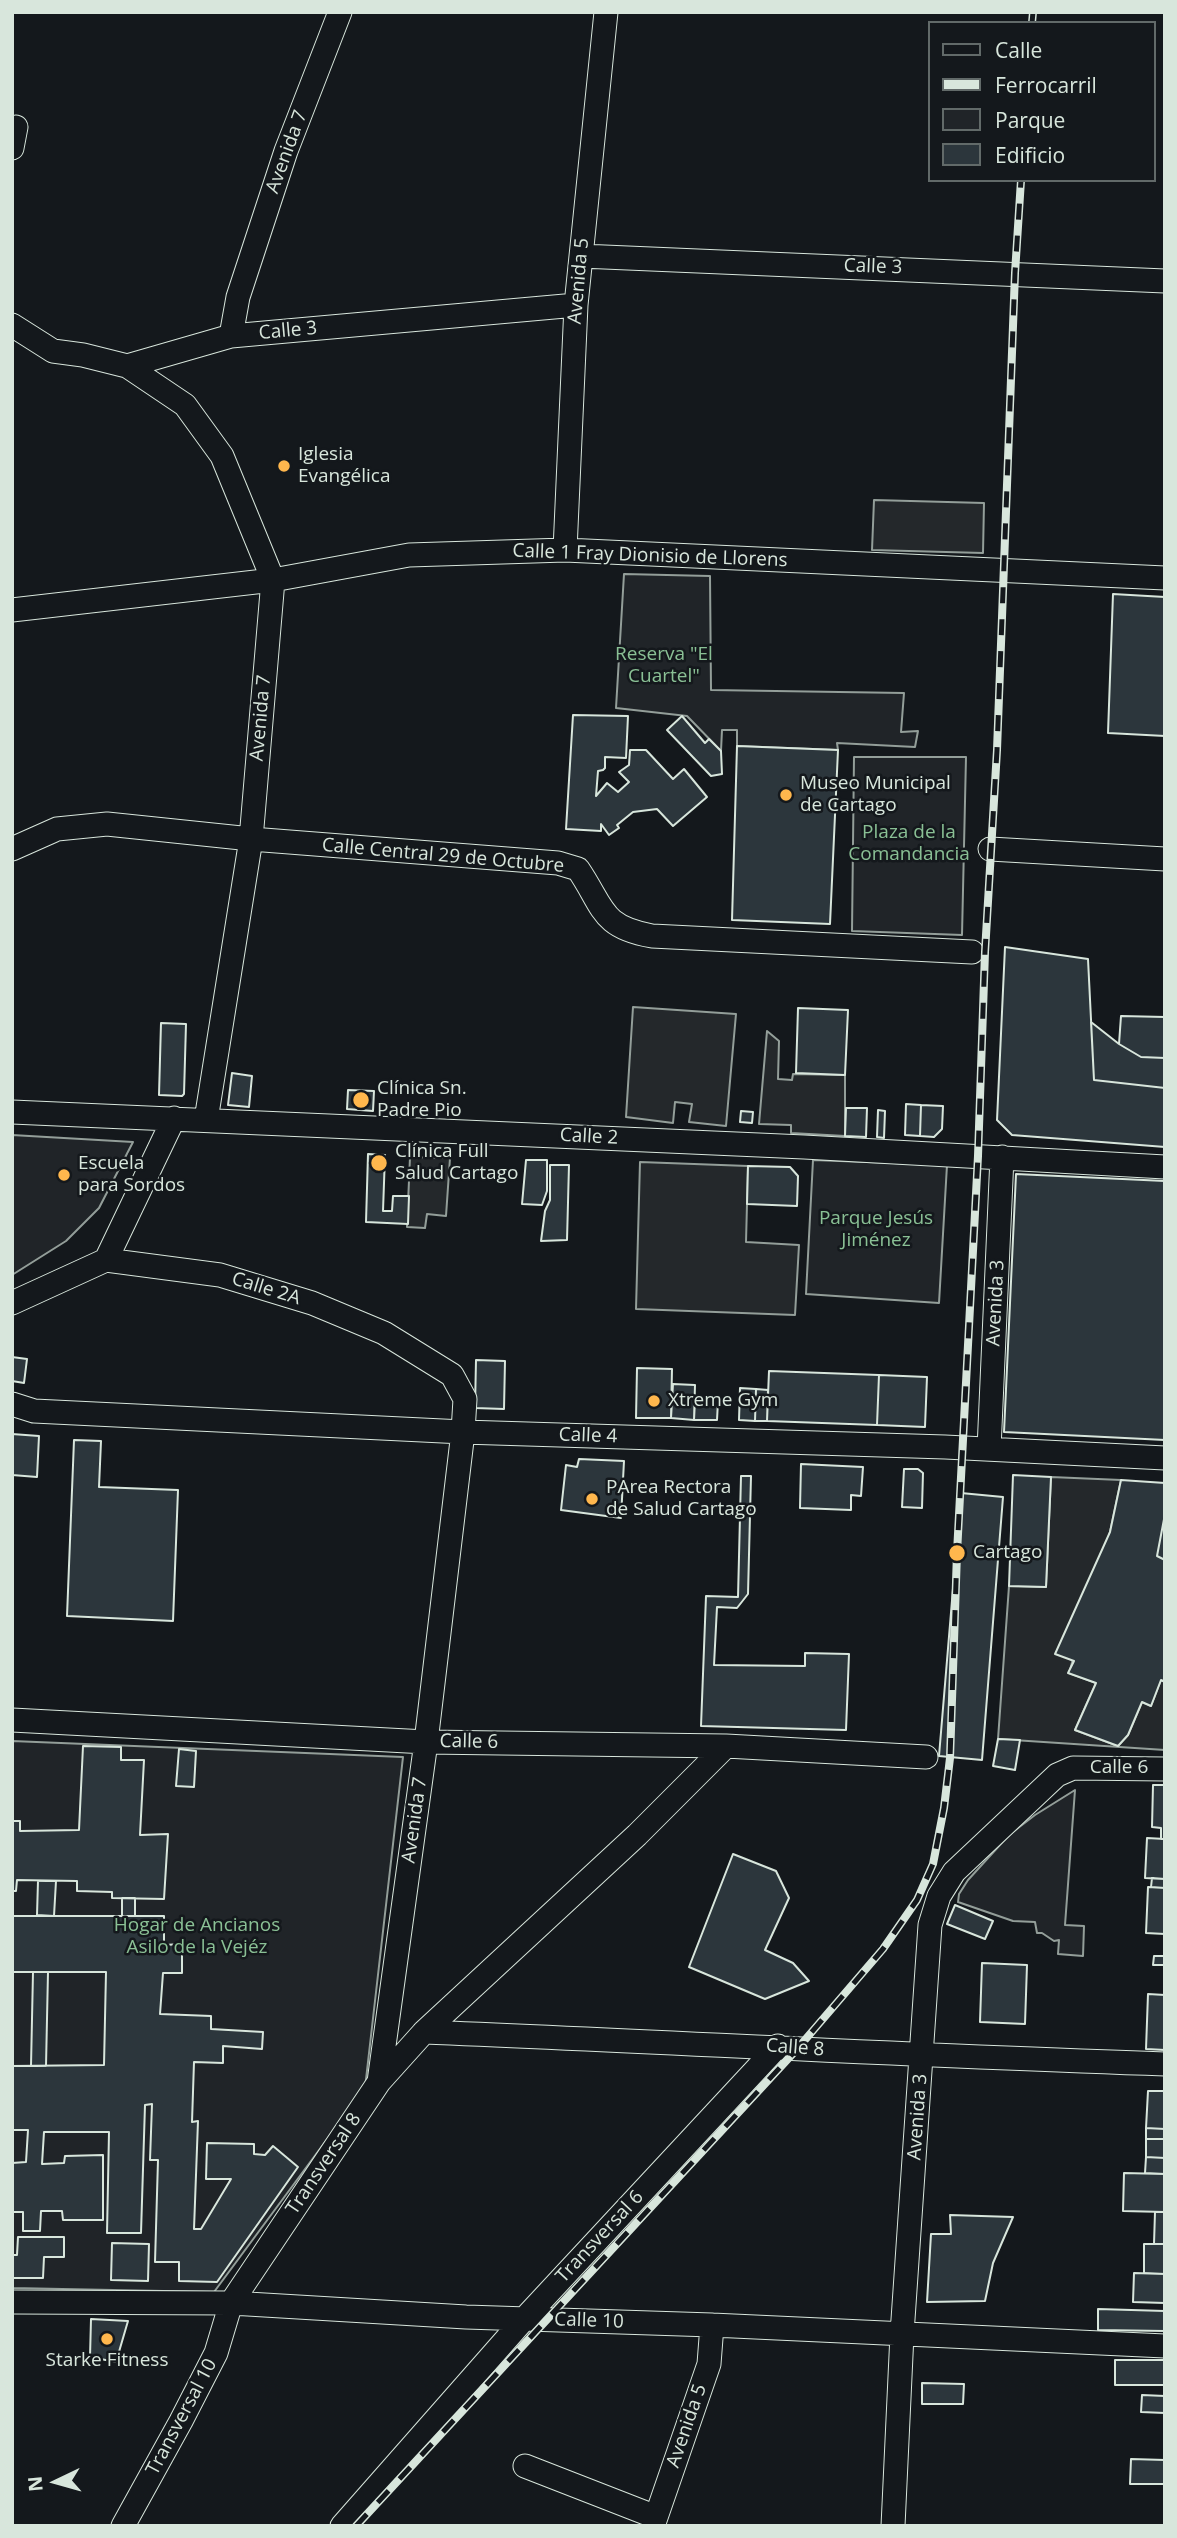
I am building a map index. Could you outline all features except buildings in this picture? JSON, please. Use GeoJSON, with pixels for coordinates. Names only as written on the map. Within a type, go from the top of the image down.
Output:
{"type":"FeatureCollection","features":[{"type":"Feature","properties":{"kind":"street","name":"Avenida 7"},"geometry":{"type":"LineString","coordinates":[[231,336],[238,298],[286,151],[340,12]]}},
{"type":"Feature","properties":{"kind":"street","name":"Avenida 5"},"geometry":{"type":"LineString","coordinates":[[565,550],[576,305],[606,12]]}},
{"type":"Feature","properties":{"kind":"street","name":"Calle 3"},"geometry":{"type":"LineString","coordinates":[[581,256],[1165,281]]}},
{"type":"Feature","properties":{"kind":"street","name":"Calle 3"},"geometry":{"type":"LineString","coordinates":[[127,366],[231,336],[576,305]]}},
{"type":"Feature","properties":{"kind":"street"},"geometry":{"type":"LineString","coordinates":[[12,326],[53,351],[127,366]]}},
{"type":"Feature","properties":{"kind":"street","name":"Avenida 7"},"geometry":{"type":"LineString","coordinates":[[127,366],[185,405],[222,456],[273,580],[251,839],[206,1120]]}},
{"type":"Feature","properties":{"kind":"street","name":"Calle 1 Fray Dionisio de Llorens"},"geometry":{"type":"LineString","coordinates":[[12,610],[273,580],[409,555],[565,550],[1165,578]]}},
{"type":"Feature","properties":{"kind":"street","name":"Calle Central 29 de Octubre"},"geometry":{"type":"LineString","coordinates":[[12,849],[57,830],[107,824],[251,839],[558,863],[578,869],[612,922],[629,932],[652,936],[972,952]]}},
{"type":"Feature","properties":{"kind":"street"},"geometry":{"type":"LineString","coordinates":[[990,849],[1165,859]]}},
{"type":"Feature","properties":{"kind":"street","name":"Calle 2"},"geometry":{"type":"LineString","coordinates":[[12,1112],[1002,1157],[1165,1167]]}},
{"type":"Feature","properties":{"kind":"street"},"geometry":{"type":"LineString","coordinates":[[12,1303],[106,1259],[174,1118]]}},
{"type":"Feature","properties":{"kind":"street","name":"Avenida 3"},"geometry":{"type":"LineString","coordinates":[[989,1449],[1002,1157]]}},
{"type":"Feature","properties":{"kind":"street","name":"Calle 2A"},"geometry":{"type":"LineString","coordinates":[[106,1259],[220,1275],[312,1303],[384,1333],[452,1375],[465,1399],[463,1432]]}},
{"type":"Feature","properties":{"kind":"street","name":"Calle 4"},"geometry":{"type":"LineString","coordinates":[[12,1404],[34,1411],[463,1432],[989,1449],[1165,1458]]}},
{"type":"Feature","properties":{"kind":"street","name":"Avenida 7"},"geometry":{"type":"LineString","coordinates":[[379,2082],[426,1742],[463,1432]]}},
{"type":"Feature","properties":{"kind":"street","name":"Calle 6"},"geometry":{"type":"LineString","coordinates":[[12,1720],[426,1742],[726,1746],[926,1757]]}},
{"type":"Feature","properties":{"kind":"street"},"geometry":{"type":"LineString","coordinates":[[424,2032],[637,1835],[726,1746]]}},
{"type":"Feature","properties":{"kind":"street","name":"Avenida 3"},"geometry":{"type":"LineString","coordinates":[[893,2526],[902,2334],[930,1925],[939,1896],[954,1872],[1057,1775],[1073,1768]]}},
{"type":"Feature","properties":{"kind":"street","name":"Calle 6"},"geometry":{"type":"LineString","coordinates":[[1073,1768],[1165,1769]]}},
{"type":"Feature","properties":{"kind":"street","name":"Transversal 8"},"geometry":{"type":"LineString","coordinates":[[231,2303],[379,2082],[424,2032]]}},
{"type":"Feature","properties":{"kind":"street","name":"Calle 8"},"geometry":{"type":"LineString","coordinates":[[424,2032],[778,2046],[922,2056],[1165,2064]]}},
{"type":"Feature","properties":{"kind":"street","name":"Transversal 6"},"geometry":{"type":"LineString","coordinates":[[342,2526],[525,2318],[778,2046]]}},
{"type":"Feature","properties":{"kind":"street","name":"Calle 10"},"geometry":{"type":"LineString","coordinates":[[12,2302],[231,2303],[1165,2346]]}},
{"type":"Feature","properties":{"kind":"street","name":"Transversal 10"},"geometry":{"type":"LineString","coordinates":[[123,2526],[216,2353],[231,2303]]}},
{"type":"Feature","properties":{"kind":"street","name":"Avenida 5"},"geometry":{"type":"LineString","coordinates":[[655,2522],[709,2364],[712,2325]]}},
{"type":"Feature","properties":{"kind":"street"},"geometry":{"type":"LineString","coordinates":[[525,2466],[655,2522]]}},
{"type":"Feature","properties":{"kind":"green space","name":"Reserva \"El Cuartel\""},"geometry":{"type":"Polygon","coordinates":[[[624,574],[710,576],[711,690],[904,693],[901,732],[918,731],[915,747],[837,743],[838,750],[737,746],[737,730],[722,730],[721,751],[687,716],[616,708],[624,574]]]}},
{"type":"Feature","properties":{"kind":"green space","name":"Plaza de la Comandancia"},"geometry":{"type":"Polygon","coordinates":[[[854,757],[966,757],[962,935],[852,931],[854,757]]]}},
{"type":"Feature","properties":{"kind":"green space","name":"Escuela para Sordos"},"geometry":{"type":"Polygon","coordinates":[[[12,1135],[133,1142],[99,1208],[66,1241],[12,1275],[12,1135]]]}},
{"type":"Feature","properties":{"kind":"green space","name":"Parque Jesús Jiménez"},"geometry":{"type":"Polygon","coordinates":[[[813,1160],[947,1165],[939,1303],[806,1294],[813,1160]]]}},
{"type":"Feature","properties":{"kind":"green space","name":"Hogar de Ancianos Asilo de la Vejéz"},"geometry":{"type":"Polygon","coordinates":[[[12,1741],[403,1757],[365,2088],[214,2292],[12,2288],[12,1741]]]}},
{"type":"Feature","properties":{"kind":"green space"},"geometry":{"type":"Polygon","coordinates":[[[1075,1790],[1065,1925],[1084,1926],[1083,1956],[1058,1954],[1059,1940],[1054,1941],[1042,1933],[1037,1933],[1035,1922],[1013,1921],[958,1902],[959,1894],[968,1880],[1009,1835],[1075,1790]]]}},
{"type":"Feature","properties":{"kind":"shaded area"},"geometry":{"type":"Polygon","coordinates":[[[874,500],[984,503],[983,553],[872,550],[874,500]]]}},
{"type":"Feature","properties":{"kind":"shaded area"},"geometry":{"type":"Polygon","coordinates":[[[633,1007],[736,1014],[726,1126],[689,1122],[692,1104],[675,1102],[673,1123],[626,1117],[633,1007]]]}},
{"type":"Feature","properties":{"kind":"shaded area"},"geometry":{"type":"Polygon","coordinates":[[[767,1031],[779,1041],[778,1079],[792,1080],[793,1074],[845,1075],[845,1136],[791,1133],[791,1125],[759,1124],[767,1031]]]}},
{"type":"Feature","properties":{"kind":"shaded area"},"geometry":{"type":"Polygon","coordinates":[[[410,1157],[450,1158],[446,1216],[427,1214],[425,1228],[407,1227],[410,1157]]]}},
{"type":"Feature","properties":{"kind":"shaded area"},"geometry":{"type":"Polygon","coordinates":[[[640,1162],[748,1166],[746,1242],[799,1245],[795,1315],[636,1309],[640,1162]]]}},
{"type":"Feature","properties":{"kind":"shaded area"},"geometry":{"type":"Polygon","coordinates":[[[1051,1477],[1121,1480],[1110,1532],[1069,1673],[1096,1683],[1075,1730],[1118,1746],[1128,1735],[1142,1702],[1151,1706],[1161,1680],[1165,1682],[1165,1750],[998,1739],[1009,1586],[1046,1587],[1051,1477]]]}},
{"type":"Feature","properties":{"kind":"railway"},"geometry":{"type":"LineString","coordinates":[[1032,21],[1033,12]]}},
{"type":"Feature","properties":{"kind":"railway"},"geometry":{"type":"LineString","coordinates":[[356,2526],[798,2048],[883,1949],[917,1900],[933,1864],[950,1758],[957,1553],[997,750],[1021,182]]}},
{"type":"Feature","properties":{"kind":"place","name":"Iglesia Evangélica"},"geometry":{"type":"Point","coordinates":[284,466]}},
{"type":"Feature","properties":{"kind":"place","name":"Museo Municipal de Cartago"},"geometry":{"type":"Point","coordinates":[786,795]}},
{"type":"Feature","properties":{"kind":"place","name":"Clínica Sn. Padre Pio"},"geometry":{"type":"Point","coordinates":[361,1100]}},
{"type":"Feature","properties":{"kind":"place","name":"Clínica Full Salud Cartago"},"geometry":{"type":"Point","coordinates":[379,1163]}},
{"type":"Feature","properties":{"kind":"place","name":"Escuela para Sordos"},"geometry":{"type":"Point","coordinates":[64,1175]}},
{"type":"Feature","properties":{"kind":"place","name":"Xtreme Gym"},"geometry":{"type":"Point","coordinates":[654,1401]}},
{"type":"Feature","properties":{"kind":"place","name":"PArea Rectora de Salud Cartago"},"geometry":{"type":"Point","coordinates":[592,1499]}},
{"type":"Feature","properties":{"kind":"place","name":"Cartago"},"geometry":{"type":"Point","coordinates":[957,1553]}},
{"type":"Feature","properties":{"kind":"place","name":"Starke Fitness"},"geometry":{"type":"Point","coordinates":[107,2339]}}]}
